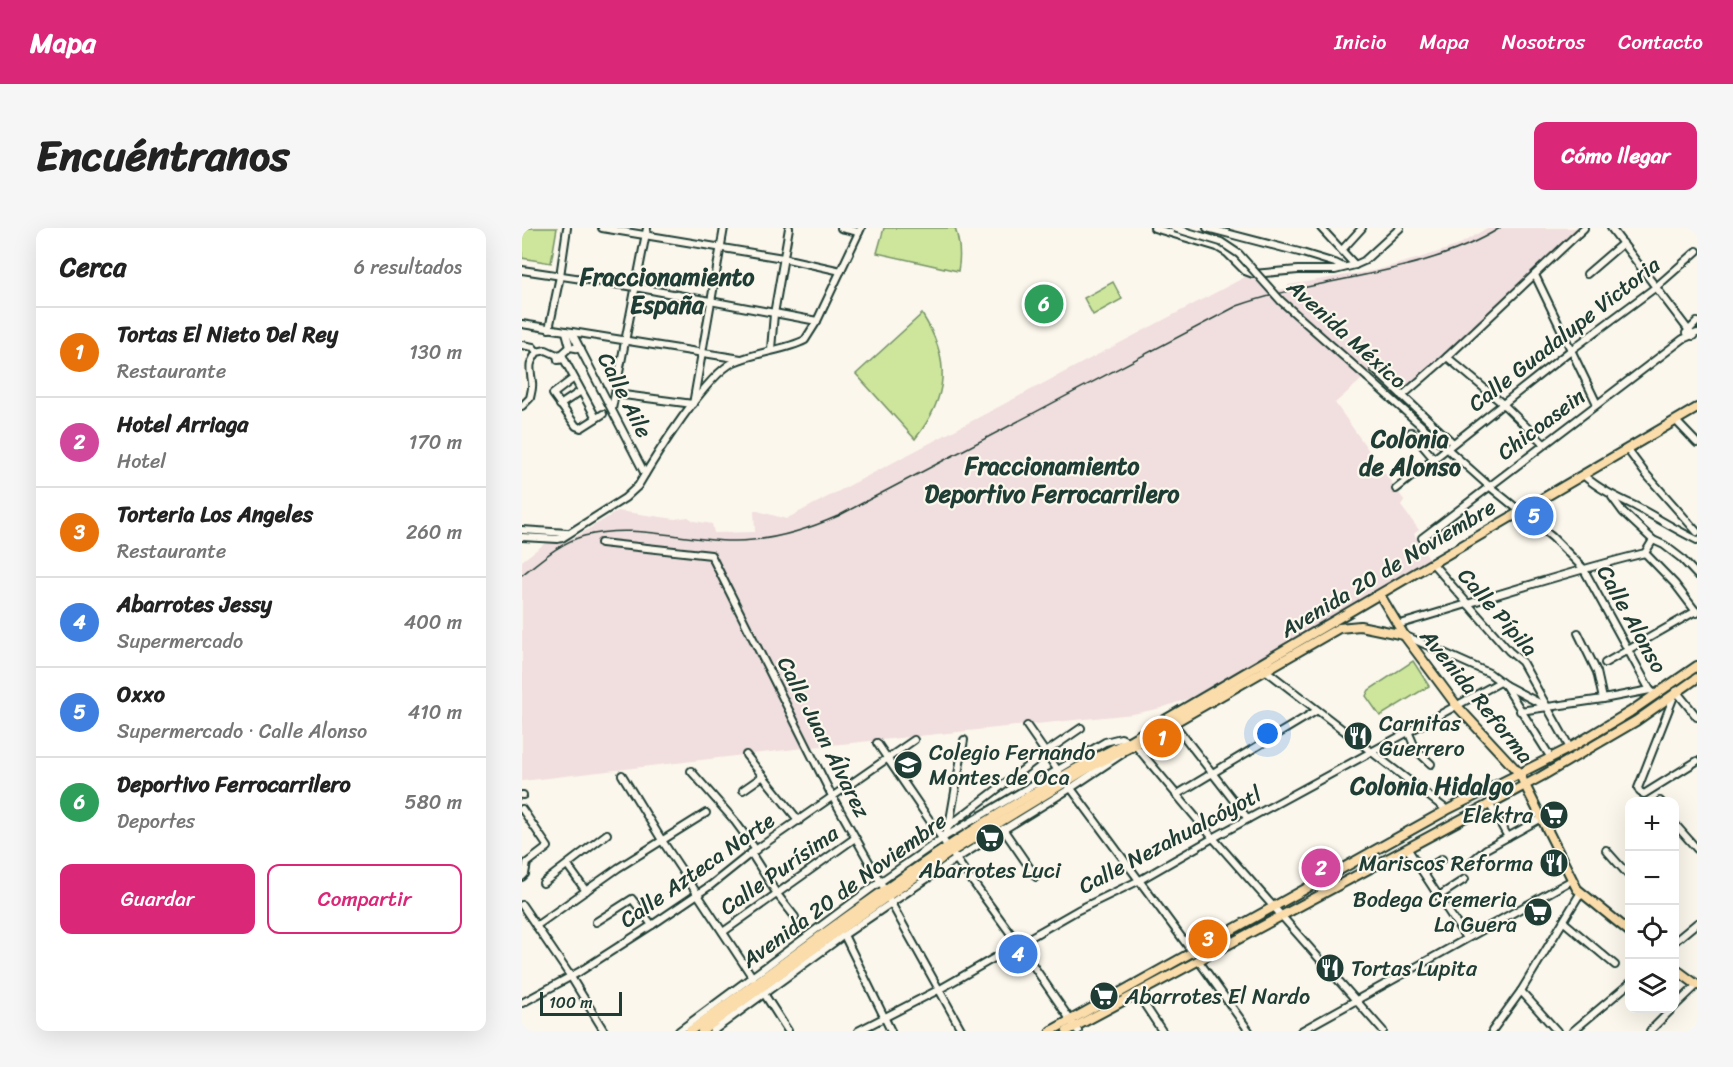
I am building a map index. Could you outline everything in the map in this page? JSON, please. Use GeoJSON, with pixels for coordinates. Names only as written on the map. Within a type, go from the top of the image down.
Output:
{"type":"FeatureCollection","features":[{"type":"Feature","properties":{"kind":"main road","name":"Avenida 20 de Noviembre"},"geometry":{"type":"LineString","coordinates":[[690,1031],[1061,775],[1131,745],[1697,408]]}},
{"type":"Feature","properties":{"kind":"main road","name":"Avenida Reforma"},"geometry":{"type":"LineString","coordinates":[[1380,595],[1397,626],[1457,706],[1519,773],[1572,880],[1581,892],[1625,929]]}},
{"type":"Feature","properties":{"kind":"main road","name":"Avenida 20 de Noviembre"},"geometry":{"type":"LineString","coordinates":[[1262,667],[1332,631],[1347,627],[1360,626],[1404,635]]}},
{"type":"Feature","properties":{"kind":"main road"},"geometry":{"type":"LineString","coordinates":[[1072,1027],[1193,953],[1447,810],[1570,748],[1630,712],[1653,692],[1697,666]]}},
{"type":"Feature","properties":{"kind":"main road"},"geometry":{"type":"LineString","coordinates":[[1051,1031],[1072,1027],[1525,785],[1636,721],[1697,678]]}},
{"type":"Feature","properties":{"kind":"main road"},"geometry":{"type":"LineString","coordinates":[[1679,972],[1697,985]]}},
{"type":"Feature","properties":{"kind":"main road","name":"Avenida 20 de Noviembre"},"geometry":{"type":"LineString","coordinates":[[702,1031],[758,985]]}},
{"type":"Feature","properties":{"kind":"street"},"geometry":{"type":"LineString","coordinates":[[549,329],[567,228]]}},
{"type":"Feature","properties":{"kind":"street"},"geometry":{"type":"LineString","coordinates":[[602,228],[783,258],[841,271]]}},
{"type":"Feature","properties":{"kind":"street"},"geometry":{"type":"LineString","coordinates":[[612,409],[647,228]]}},
{"type":"Feature","properties":{"kind":"street"},"geometry":{"type":"LineString","coordinates":[[693,404],[724,228]]}},
{"type":"Feature","properties":{"kind":"street"},"geometry":{"type":"LineString","coordinates":[[771,350],[774,314],[789,228]]}},
{"type":"Feature","properties":{"kind":"street"},"geometry":{"type":"LineString","coordinates":[[522,537],[558,539],[578,529],[625,498],[638,486],[693,404],[723,369],[741,359],[805,340],[818,321],[860,230],[841,228]]}},
{"type":"Feature","properties":{"kind":"street","name":"Avenida México"},"geometry":{"type":"LineString","coordinates":[[1154,228],[1217,247],[1227,253],[1245,271],[1252,274],[1335,270],[1355,265]]}},
{"type":"Feature","properties":{"kind":"street","name":"Avenida México"},"geometry":{"type":"LineString","coordinates":[[1174,228],[1221,242],[1239,254],[1281,301],[1414,418]]}},
{"type":"Feature","properties":{"kind":"street","name":"Avenida México"},"geometry":{"type":"LineString","coordinates":[[1207,228],[1299,252],[1343,267]]}},
{"type":"Feature","properties":{"kind":"street"},"geometry":{"type":"LineString","coordinates":[[1321,228],[1355,265],[1364,261],[1400,228]]}},
{"type":"Feature","properties":{"kind":"street"},"geometry":{"type":"LineString","coordinates":[[1342,250],[1362,228]]}},
{"type":"Feature","properties":{"kind":"street"},"geometry":{"type":"LineString","coordinates":[[1402,396],[1447,357],[1584,228]]}},
{"type":"Feature","properties":{"kind":"street"},"geometry":{"type":"LineString","coordinates":[[1611,228],[1687,329],[1695,335]]}},
{"type":"Feature","properties":{"kind":"street"},"geometry":{"type":"LineString","coordinates":[[1587,274],[1623,243]]}},
{"type":"Feature","properties":{"kind":"street","name":"Calle Guadalupe Victoria"},"geometry":{"type":"LineString","coordinates":[[1396,489],[1452,442],[1656,287],[1697,251]]}},
{"type":"Feature","properties":{"kind":"street"},"geometry":{"type":"LineString","coordinates":[[1298,270],[1303,266],[1304,259],[1299,252]]}},
{"type":"Feature","properties":{"kind":"street"},"geometry":{"type":"LineString","coordinates":[[522,270],[635,287],[818,321]]}},
{"type":"Feature","properties":{"kind":"street"},"geometry":{"type":"LineString","coordinates":[[1535,275],[1597,404]]}},
{"type":"Feature","properties":{"kind":"street"},"geometry":{"type":"LineString","coordinates":[[1683,339],[1687,329],[1697,322]]}},
{"type":"Feature","properties":{"kind":"street"},"geometry":{"type":"LineString","coordinates":[[522,324],[741,359]]}},
{"type":"Feature","properties":{"kind":"street"},"geometry":{"type":"LineString","coordinates":[[561,356],[570,347],[569,332]]}},
{"type":"Feature","properties":{"kind":"street","name":"Calle Aile"},"geometry":{"type":"LineString","coordinates":[[569,332],[581,349],[645,474]]}},
{"type":"Feature","properties":{"kind":"street","name":"Chicoasein"},"geometry":{"type":"LineString","coordinates":[[1422,538],[1683,339],[1695,335]]}},
{"type":"Feature","properties":{"kind":"street"},"geometry":{"type":"LineString","coordinates":[[522,345],[533,347],[537,352]]}},
{"type":"Feature","properties":{"kind":"street"},"geometry":{"type":"LineString","coordinates":[[570,347],[581,349]]}},
{"type":"Feature","properties":{"kind":"street"},"geometry":{"type":"LineString","coordinates":[[522,406],[530,398],[532,382],[526,374],[530,364],[537,352],[546,350],[561,356],[596,418]]}},
{"type":"Feature","properties":{"kind":"street"},"geometry":{"type":"LineString","coordinates":[[1447,357],[1503,404],[1544,444]]}},
{"type":"Feature","properties":{"kind":"street"},"geometry":{"type":"LineString","coordinates":[[1374,369],[1452,442]]}},
{"type":"Feature","properties":{"kind":"street"},"geometry":{"type":"LineString","coordinates":[[574,378],[553,394],[578,428],[603,414]]}},
{"type":"Feature","properties":{"kind":"street"},"geometry":{"type":"LineString","coordinates":[[560,405],[581,391]]}},
{"type":"Feature","properties":{"kind":"street"},"geometry":{"type":"LineString","coordinates":[[616,394],[693,404]]}},
{"type":"Feature","properties":{"kind":"street","name":"Calle Alonso"},"geometry":{"type":"LineString","coordinates":[[1414,418],[1489,486],[1552,537],[1583,568],[1653,692]]}},
{"type":"Feature","properties":{"kind":"street"},"geometry":{"type":"LineString","coordinates":[[1676,421],[1697,443]]}},
{"type":"Feature","properties":{"kind":"street"},"geometry":{"type":"LineString","coordinates":[[1411,432],[1434,459]]}},
{"type":"Feature","properties":{"kind":"street"},"geometry":{"type":"LineString","coordinates":[[1627,449],[1697,532]]}},
{"type":"Feature","properties":{"kind":"street"},"geometry":{"type":"LineString","coordinates":[[1583,475],[1611,495],[1697,540]]}},
{"type":"Feature","properties":{"kind":"street"},"geometry":{"type":"LineString","coordinates":[[1611,495],[1623,512],[1653,540],[1681,558],[1697,575]]}},
{"type":"Feature","properties":{"kind":"street"},"geometry":{"type":"LineString","coordinates":[[522,530],[567,533]]}},
{"type":"Feature","properties":{"kind":"street"},"geometry":{"type":"LineString","coordinates":[[1397,626],[1583,568],[1646,553],[1653,540]]}},
{"type":"Feature","properties":{"kind":"street","name":"Calle Juan Álvarez"},"geometry":{"type":"LineString","coordinates":[[601,543],[711,555],[832,796],[962,1031]]}},
{"type":"Feature","properties":{"kind":"street"},"geometry":{"type":"LineString","coordinates":[[1605,663],[1697,612],[1646,553]]}},
{"type":"Feature","properties":{"kind":"street","name":"Calle Pípila"},"geometry":{"type":"LineString","coordinates":[[1433,564],[1522,663],[1570,748]]}},
{"type":"Feature","properties":{"kind":"street"},"geometry":{"type":"LineString","coordinates":[[1578,633],[1597,672],[1603,699]]}},
{"type":"Feature","properties":{"kind":"street"},"geometry":{"type":"LineString","coordinates":[[1404,635],[1489,673],[1503,684],[1547,707]]}},
{"type":"Feature","properties":{"kind":"street"},"geometry":{"type":"LineString","coordinates":[[1262,667],[1447,810]]}},
{"type":"Feature","properties":{"kind":"street"},"geometry":{"type":"LineString","coordinates":[[1503,684],[1551,758]]}},
{"type":"Feature","properties":{"kind":"street","name":"Calle Nezahualcóyotl"},"geometry":{"type":"LineString","coordinates":[[858,1031],[940,989],[1078,910],[1140,880],[1408,731],[1503,684]]}},
{"type":"Feature","properties":{"kind":"street"},"geometry":{"type":"LineString","coordinates":[[1697,717],[1676,691],[1638,789],[1644,794],[1697,760]]}},
{"type":"Feature","properties":{"kind":"street"},"geometry":{"type":"LineString","coordinates":[[1520,711],[1653,692]]}},
{"type":"Feature","properties":{"kind":"street"},"geometry":{"type":"LineString","coordinates":[[1176,795],[1316,711]]}},
{"type":"Feature","properties":{"kind":"street"},"geometry":{"type":"LineString","coordinates":[[1171,721],[1248,819]]}},
{"type":"Feature","properties":{"kind":"street"},"geometry":{"type":"LineString","coordinates":[[1027,726],[1193,953]]}},
{"type":"Feature","properties":{"kind":"street"},"geometry":{"type":"LineString","coordinates":[[949,826],[1046,752],[1082,728]]}},
{"type":"Feature","properties":{"kind":"street"},"geometry":{"type":"LineString","coordinates":[[1408,731],[1416,750],[1431,764]]}},
{"type":"Feature","properties":{"kind":"street","name":"Calle Azteca Norte"},"geometry":{"type":"LineString","coordinates":[[522,1003],[571,977],[652,925],[914,740]]}},
{"type":"Feature","properties":{"kind":"street"},"geometry":{"type":"LineString","coordinates":[[943,838],[949,826],[964,740]]}},
{"type":"Feature","properties":{"kind":"street"},"geometry":{"type":"LineString","coordinates":[[877,743],[951,852],[1019,945],[1072,1027]]}},
{"type":"Feature","properties":{"kind":"street"},"geometry":{"type":"LineString","coordinates":[[1131,745],[1383,1031]]}},
{"type":"Feature","properties":{"kind":"street","name":"Avenida 20 de Noviembre"},"geometry":{"type":"LineString","coordinates":[[679,1031],[844,935],[888,896],[951,852],[1004,829],[1114,760],[1131,745]]}},
{"type":"Feature","properties":{"kind":"street"},"geometry":{"type":"LineString","coordinates":[[746,755],[799,821]]}},
{"type":"Feature","properties":{"kind":"street"},"geometry":{"type":"LineString","coordinates":[[692,771],[734,820],[777,894],[795,917]]}},
{"type":"Feature","properties":{"kind":"street"},"geometry":{"type":"LineString","coordinates":[[622,775],[663,842],[788,1031]]}},
{"type":"Feature","properties":{"kind":"street","name":"Avenida 20 de Noviembre"},"geometry":{"type":"LineString","coordinates":[[713,1031],[758,985],[880,882],[943,838],[1061,775]]}},
{"type":"Feature","properties":{"kind":"street"},"geometry":{"type":"LineString","coordinates":[[743,790],[764,776]]}},
{"type":"Feature","properties":{"kind":"street"},"geometry":{"type":"LineString","coordinates":[[1489,803],[1508,837]]}},
{"type":"Feature","properties":{"kind":"street"},"geometry":{"type":"LineString","coordinates":[[522,809],[548,847],[527,863],[525,874],[522,877]]}},
{"type":"Feature","properties":{"kind":"street"},"geometry":{"type":"LineString","coordinates":[[536,926],[618,868],[663,842],[706,813]]}},
{"type":"Feature","properties":{"kind":"street"},"geometry":{"type":"LineString","coordinates":[[1472,861],[1486,849],[1542,818]]}},
{"type":"Feature","properties":{"kind":"street"},"geometry":{"type":"LineString","coordinates":[[1004,829],[1036,877]]}},
{"type":"Feature","properties":{"kind":"street"},"geometry":{"type":"LineString","coordinates":[[1679,829],[1697,849]]}},
{"type":"Feature","properties":{"kind":"street"},"geometry":{"type":"LineString","coordinates":[[543,883],[608,834]]}},
{"type":"Feature","properties":{"kind":"street","name":"Calle Purísima"},"geometry":{"type":"LineString","coordinates":[[723,932],[855,838]]}},
{"type":"Feature","properties":{"kind":"street"},"geometry":{"type":"LineString","coordinates":[[1407,848],[1466,938]]}},
{"type":"Feature","properties":{"kind":"street"},"geometry":{"type":"LineString","coordinates":[[1606,850],[1625,872]]}},
{"type":"Feature","properties":{"kind":"street"},"geometry":{"type":"LineString","coordinates":[[522,856],[527,863]]}},
{"type":"Feature","properties":{"kind":"street"},"geometry":{"type":"LineString","coordinates":[[1422,871],[1442,859]]}},
{"type":"Feature","properties":{"kind":"street"},"geometry":{"type":"LineString","coordinates":[[568,866],[586,891]]}},
{"type":"Feature","properties":{"kind":"street"},"geometry":{"type":"LineString","coordinates":[[1439,896],[1466,879]]}},
{"type":"Feature","properties":{"kind":"street"},"geometry":{"type":"LineString","coordinates":[[1301,1031],[1572,880]]}},
{"type":"Feature","properties":{"kind":"street"},"geometry":{"type":"LineString","coordinates":[[1492,1031],[1521,991],[1581,892]]}},
{"type":"Feature","properties":{"kind":"street"},"geometry":{"type":"LineString","coordinates":[[596,922],[632,900],[652,925]]}},
{"type":"Feature","properties":{"kind":"street"},"geometry":{"type":"LineString","coordinates":[[522,905],[604,1031]]}},
{"type":"Feature","properties":{"kind":"street"},"geometry":{"type":"LineString","coordinates":[[1564,922],[1615,965]]}},
{"type":"Feature","properties":{"kind":"street"},"geometry":{"type":"LineString","coordinates":[[1681,936],[1697,923]]}},
{"type":"Feature","properties":{"kind":"street"},"geometry":{"type":"LineString","coordinates":[[844,935],[891,1031]]}},
{"type":"Feature","properties":{"kind":"street"},"geometry":{"type":"LineString","coordinates":[[1198,960],[1249,1031]]}},
{"type":"Feature","properties":{"kind":"street"},"geometry":{"type":"LineString","coordinates":[[1679,1003],[1697,985]]}},
{"type":"Feature","properties":{"kind":"street"},"geometry":{"type":"LineString","coordinates":[[1573,1031],[1625,986]]}},
{"type":"Feature","properties":{"kind":"street"},"geometry":{"type":"LineString","coordinates":[[1521,991],[1557,1031]]}},
{"type":"Feature","properties":{"kind":"street"},"geometry":{"type":"LineString","coordinates":[[1137,993],[1162,1031]]}},
{"type":"Feature","properties":{"kind":"street"},"geometry":{"type":"LineString","coordinates":[[1650,1031],[1669,1013]]}},
{"type":"Feature","properties":{"kind":"shaded area"},"geometry":{"type":"Polygon","coordinates":[[[1487,228],[1581,228],[1508,299],[1402,393],[1377,366],[1335,403],[1404,500],[1401,506],[1419,530],[1414,534],[1430,560],[1196,696],[1161,708],[1133,714],[812,747],[522,781],[522,561],[544,544],[574,538],[618,511],[675,519],[688,517],[694,521],[712,524],[714,533],[755,532],[754,510],[786,519],[1247,276],[1279,290],[1288,289],[1288,285],[1377,270],[1416,259],[1457,246],[1487,228]]]}},
{"type":"Feature","properties":{"kind":"green space"},"geometry":{"type":"Polygon","coordinates":[[[522,228],[557,228],[551,263],[522,258],[522,228]]]}},
{"type":"Feature","properties":{"kind":"green space"},"geometry":{"type":"Polygon","coordinates":[[[884,228],[955,228],[960,250],[958,271],[877,253],[884,228]]]}},
{"type":"Feature","properties":{"kind":"green space"},"geometry":{"type":"Polygon","coordinates":[[[1113,282],[1122,299],[1093,315],[1084,298],[1113,282]]]}},
{"type":"Feature","properties":{"kind":"green space"},"geometry":{"type":"Polygon","coordinates":[[[922,314],[938,347],[942,378],[935,408],[915,439],[856,374],[922,314]]]}},
{"type":"Feature","properties":{"kind":"green space"},"geometry":{"type":"Polygon","coordinates":[[[1413,661],[1429,686],[1380,716],[1366,696],[1369,690],[1413,661]]]}},
{"type":"Feature","properties":{"kind":"railway"},"geometry":{"type":"LineString","coordinates":[[522,575],[567,543],[602,532],[658,533],[713,540],[745,541],[773,537],[812,526],[838,516],[1237,306],[1269,296],[1405,266],[1470,244],[1500,228]]}},
{"type":"Feature","properties":{"kind":"place","name":"Deportivo Ferrocarrilero"},"geometry":{"type":"Point","coordinates":[1044,304]}},
{"type":"Feature","properties":{"kind":"place","name":"Oxxo"},"geometry":{"type":"Point","coordinates":[1534,516]}},
{"type":"Feature","properties":{"kind":"place","name":"Carnitas Guerrero"},"geometry":{"type":"Point","coordinates":[1358,736]}},
{"type":"Feature","properties":{"kind":"place","name":"Tortas El Nieto Del Rey"},"geometry":{"type":"Point","coordinates":[1162,738]}},
{"type":"Feature","properties":{"kind":"place","name":"Colegio Fernando Montes de Oca"},"geometry":{"type":"Point","coordinates":[908,765]}},
{"type":"Feature","properties":{"kind":"place","name":"Elektra"},"geometry":{"type":"Point","coordinates":[1554,815]}},
{"type":"Feature","properties":{"kind":"place","name":"Abarrotes Luci"},"geometry":{"type":"Point","coordinates":[990,838]}},
{"type":"Feature","properties":{"kind":"place","name":"Mariscos Reforma"},"geometry":{"type":"Point","coordinates":[1554,863]}},
{"type":"Feature","properties":{"kind":"place","name":"Hotel Arriaga"},"geometry":{"type":"Point","coordinates":[1321,868]}},
{"type":"Feature","properties":{"kind":"place","name":"Bodega Cremeria La Guera"},"geometry":{"type":"Point","coordinates":[1538,912]}},
{"type":"Feature","properties":{"kind":"place","name":"Torteria Los Angeles"},"geometry":{"type":"Point","coordinates":[1208,939]}},
{"type":"Feature","properties":{"kind":"place","name":"Abarrotes Jessy"},"geometry":{"type":"Point","coordinates":[1018,954]}},
{"type":"Feature","properties":{"kind":"place","name":"Tortas Lupita"},"geometry":{"type":"Point","coordinates":[1330,968]}},
{"type":"Feature","properties":{"kind":"place","name":"Abarrotes El Nardo"},"geometry":{"type":"Point","coordinates":[1104,996]}},
{"type":"Feature","properties":{"kind":"district","name":"Fraccionamiento España"},"geometry":{"type":"Point","coordinates":[667,291]}},
{"type":"Feature","properties":{"kind":"district","name":"Colonia de Alonso"},"geometry":{"type":"Point","coordinates":[1410,453]}},
{"type":"Feature","properties":{"kind":"district","name":"Fraccionamiento Deportivo Ferrocarrilero"},"geometry":{"type":"Point","coordinates":[1052,480]}},
{"type":"Feature","properties":{"kind":"district","name":"Colonia Hidalgo"},"geometry":{"type":"Point","coordinates":[1432,786]}}]}
